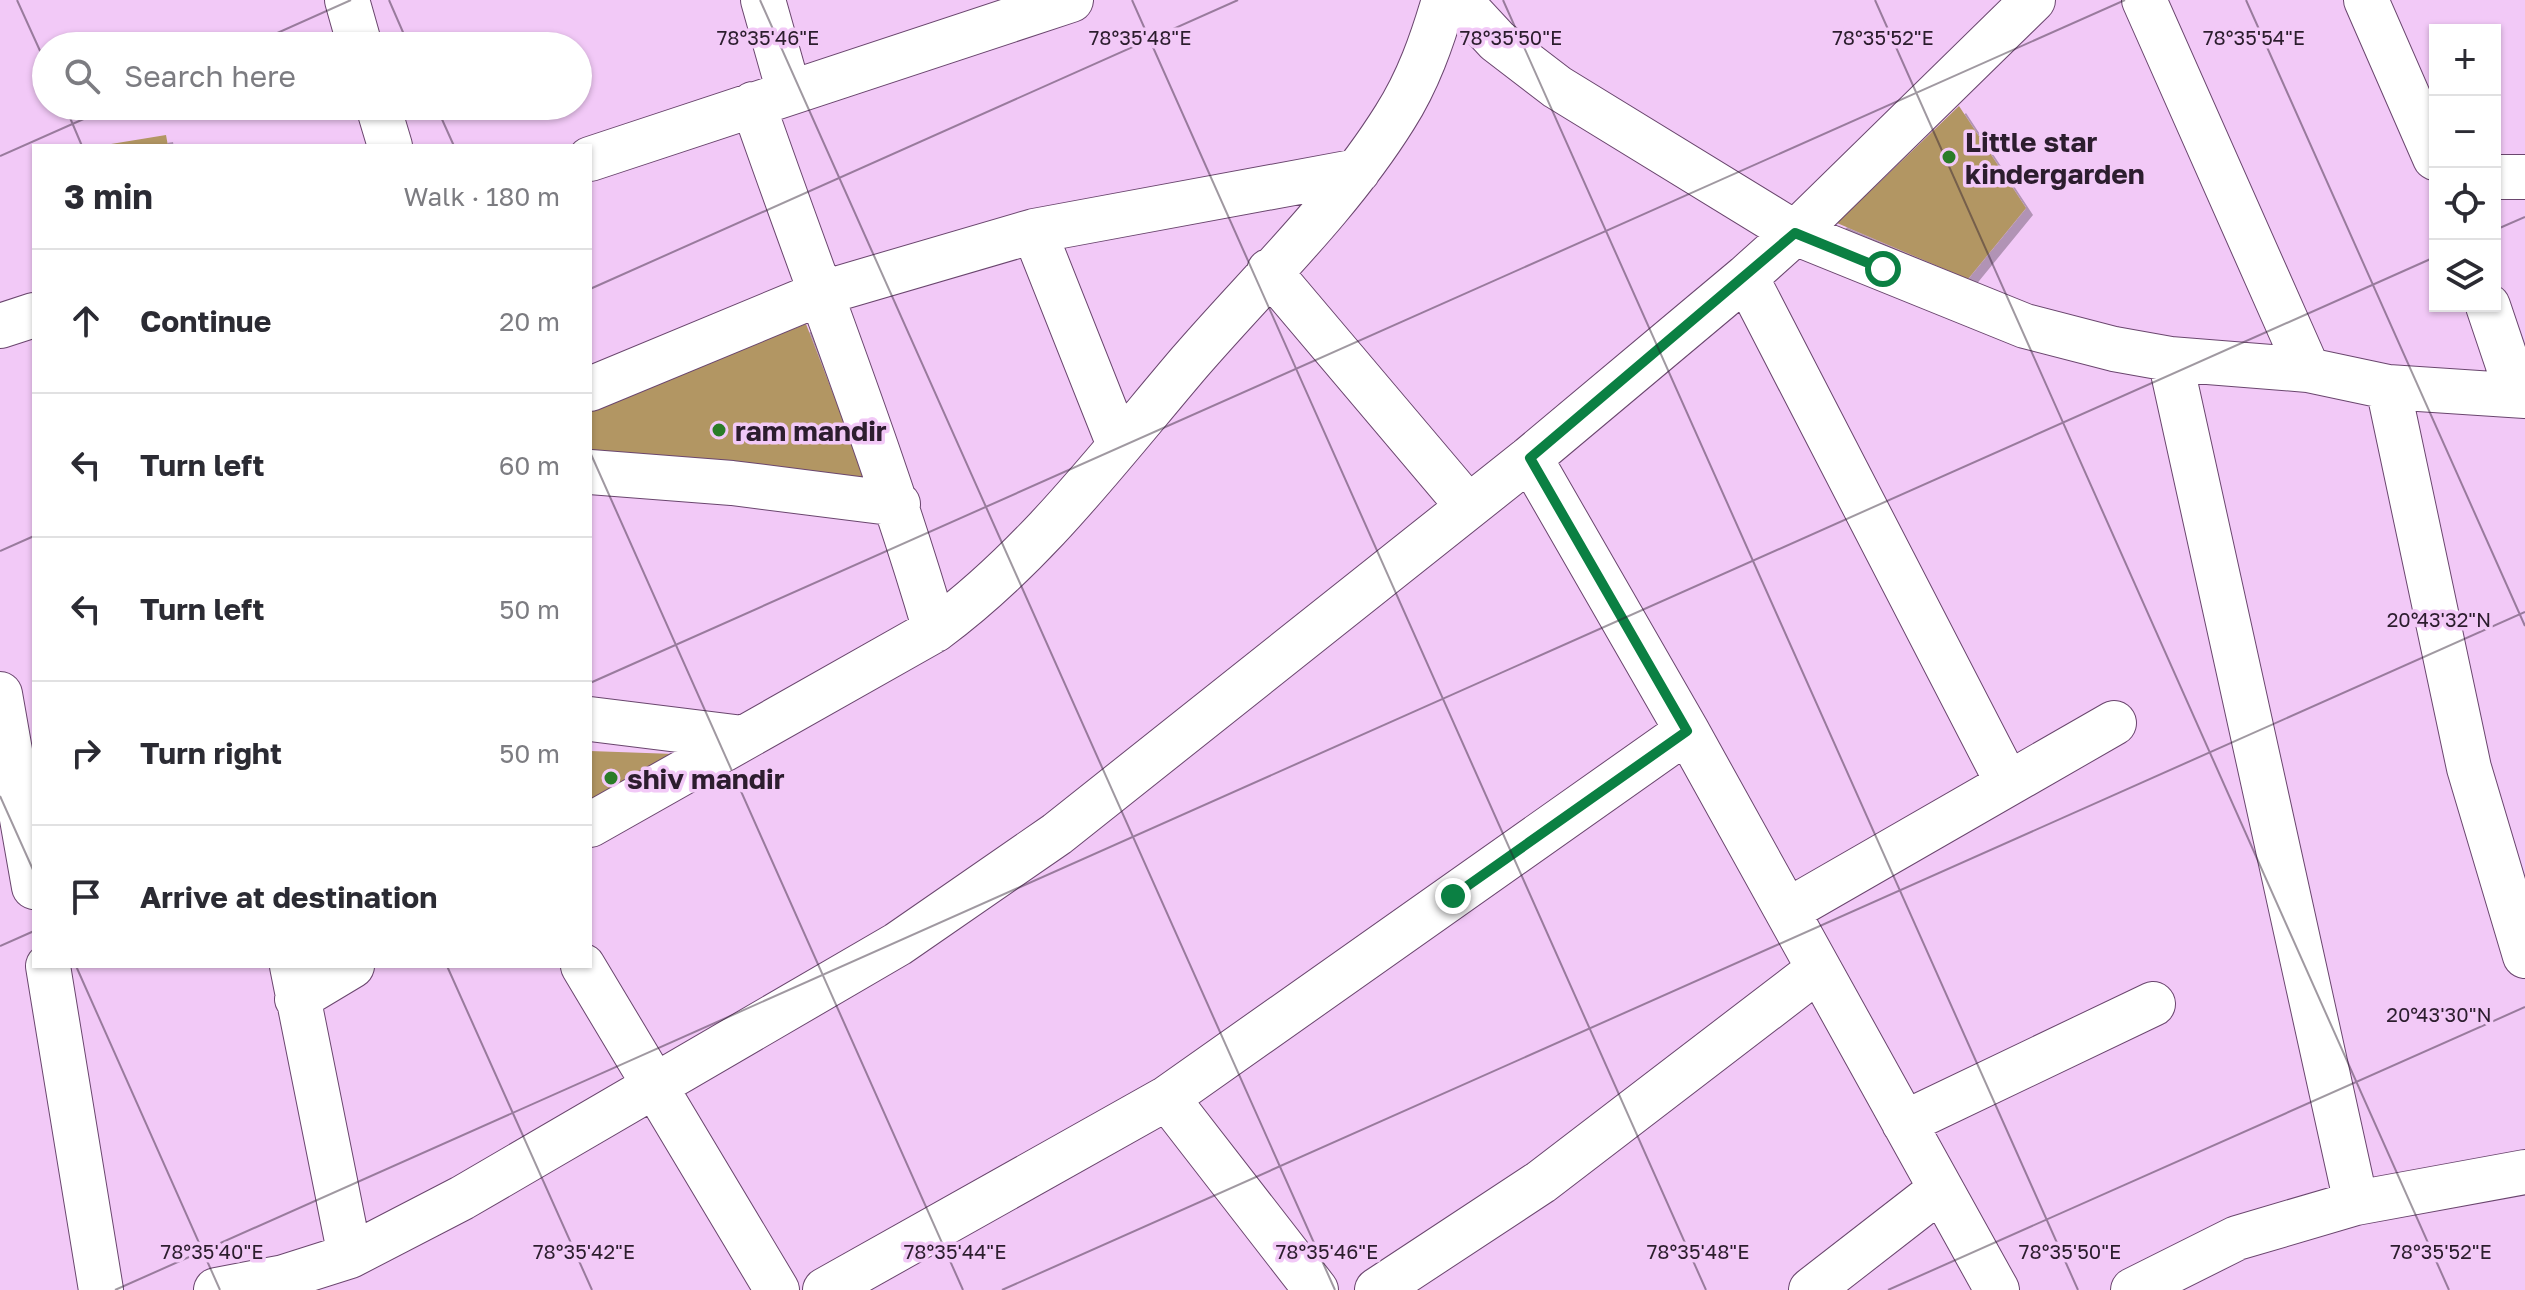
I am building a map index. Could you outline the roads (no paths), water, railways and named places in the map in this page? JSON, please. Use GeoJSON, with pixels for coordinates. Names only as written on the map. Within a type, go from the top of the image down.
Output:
{"type":"FeatureCollection","features":[{"type":"Feature","properties":{"kind":"street"},"geometry":{"type":"LineString","coordinates":[[347,0],[356,32]]}},
{"type":"Feature","properties":{"kind":"street"},"geometry":{"type":"LineString","coordinates":[[763,0],[771,98],[819,294],[898,504],[935,630]]}},
{"type":"Feature","properties":{"kind":"street"},"geometry":{"type":"LineString","coordinates":[[592,158],[1071,0]]}},
{"type":"Feature","properties":{"kind":"street"},"geometry":{"type":"LineString","coordinates":[[592,824],[935,630],[984,594],[1038,539],[1358,171],[1403,103],[1428,52],[1444,0]]}},
{"type":"Feature","properties":{"kind":"street"},"geometry":{"type":"LineString","coordinates":[[1459,0],[1497,41],[1557,87],[1795,233],[2025,326],[2114,349],[2170,359],[2308,370],[2388,387],[2522,396],[2490,312]]}},
{"type":"Feature","properties":{"kind":"street"},"geometry":{"type":"LineString","coordinates":[[216,1290],[284,1277],[350,1256],[462,1198],[898,944],[1057,834],[1467,505],[1530,458],[1746,277],[2033,0]]}},
{"type":"Feature","properties":{"kind":"street"},"geometry":{"type":"LineString","coordinates":[[2144,0],[2308,370]]}},
{"type":"Feature","properties":{"kind":"street"},"geometry":{"type":"LineString","coordinates":[[2366,0],[2429,144]]}},
{"type":"Feature","properties":{"kind":"street"},"geometry":{"type":"LineString","coordinates":[[382,120],[389,144]]}},
{"type":"Feature","properties":{"kind":"street"},"geometry":{"type":"LineString","coordinates":[[592,388],[819,294],[1034,231],[1358,171]]}},
{"type":"Feature","properties":{"kind":"street"},"geometry":{"type":"LineString","coordinates":[[2501,177],[2525,177]]}},
{"type":"Feature","properties":{"kind":"street"},"geometry":{"type":"LineString","coordinates":[[1034,231],[1119,445]]}},
{"type":"Feature","properties":{"kind":"street"},"geometry":{"type":"LineString","coordinates":[[1269,271],[1467,505]]}},
{"type":"Feature","properties":{"kind":"street"},"geometry":{"type":"LineString","coordinates":[[1746,277],[2007,782]]}},
{"type":"Feature","properties":{"kind":"street"},"geometry":{"type":"LineString","coordinates":[[0,326],[32,316]]}},
{"type":"Feature","properties":{"kind":"street"},"geometry":{"type":"LineString","coordinates":[[2170,359],[2356,1203]]}},
{"type":"Feature","properties":{"kind":"street"},"geometry":{"type":"LineString","coordinates":[[2388,387],[2469,768],[2525,956]]}},
{"type":"Feature","properties":{"kind":"street"},"geometry":{"type":"LineString","coordinates":[[1530,458],[1687,731],[1997,1290]]}},
{"type":"Feature","properties":{"kind":"street"},"geometry":{"type":"LineString","coordinates":[[592,472],[732,483],[898,504]]}},
{"type":"Feature","properties":{"kind":"street"},"geometry":{"type":"LineString","coordinates":[[0,694],[32,876]]}},
{"type":"Feature","properties":{"kind":"street"},"geometry":{"type":"LineString","coordinates":[[592,719],[743,738]]}},
{"type":"Feature","properties":{"kind":"street"},"geometry":{"type":"LineString","coordinates":[[1787,911],[2114,723]]}},
{"type":"Feature","properties":{"kind":"street"},"geometry":{"type":"LineString","coordinates":[[825,1290],[1167,1098],[1687,731]]}},
{"type":"Feature","properties":{"kind":"street"},"geometry":{"type":"LineString","coordinates":[[48,968],[101,1290]]}},
{"type":"Feature","properties":{"kind":"street"},"geometry":{"type":"LineString","coordinates":[[345,968],[294,983],[350,1256]]}},
{"type":"Feature","properties":{"kind":"street"},"geometry":{"type":"LineString","coordinates":[[584,968],[777,1290]]}},
{"type":"Feature","properties":{"kind":"street"},"geometry":{"type":"LineString","coordinates":[[1377,1290],[1541,1182],[1819,969]]}},
{"type":"Feature","properties":{"kind":"street"},"geometry":{"type":"LineString","coordinates":[[1904,1123],[2153,1004]]}},
{"type":"Feature","properties":{"kind":"street"},"geometry":{"type":"LineString","coordinates":[[1167,1098],[1316,1290]]}},
{"type":"Feature","properties":{"kind":"street"},"geometry":{"type":"LineString","coordinates":[[2133,1290],[2237,1238],[2356,1203],[2525,1172]]}},
{"type":"Feature","properties":{"kind":"street"},"geometry":{"type":"LineString","coordinates":[[1811,1290],[1941,1189]]}},
{"type":"Feature","properties":{"kind":"place","name":"Little star kindergarden"},"geometry":{"type":"Point","coordinates":[1949,157]}},
{"type":"Feature","properties":{"kind":"place","name":"ram mandir"},"geometry":{"type":"Point","coordinates":[719,430]}},
{"type":"Feature","properties":{"kind":"place","name":"shiv mandir"},"geometry":{"type":"Point","coordinates":[611,778]}}]}
